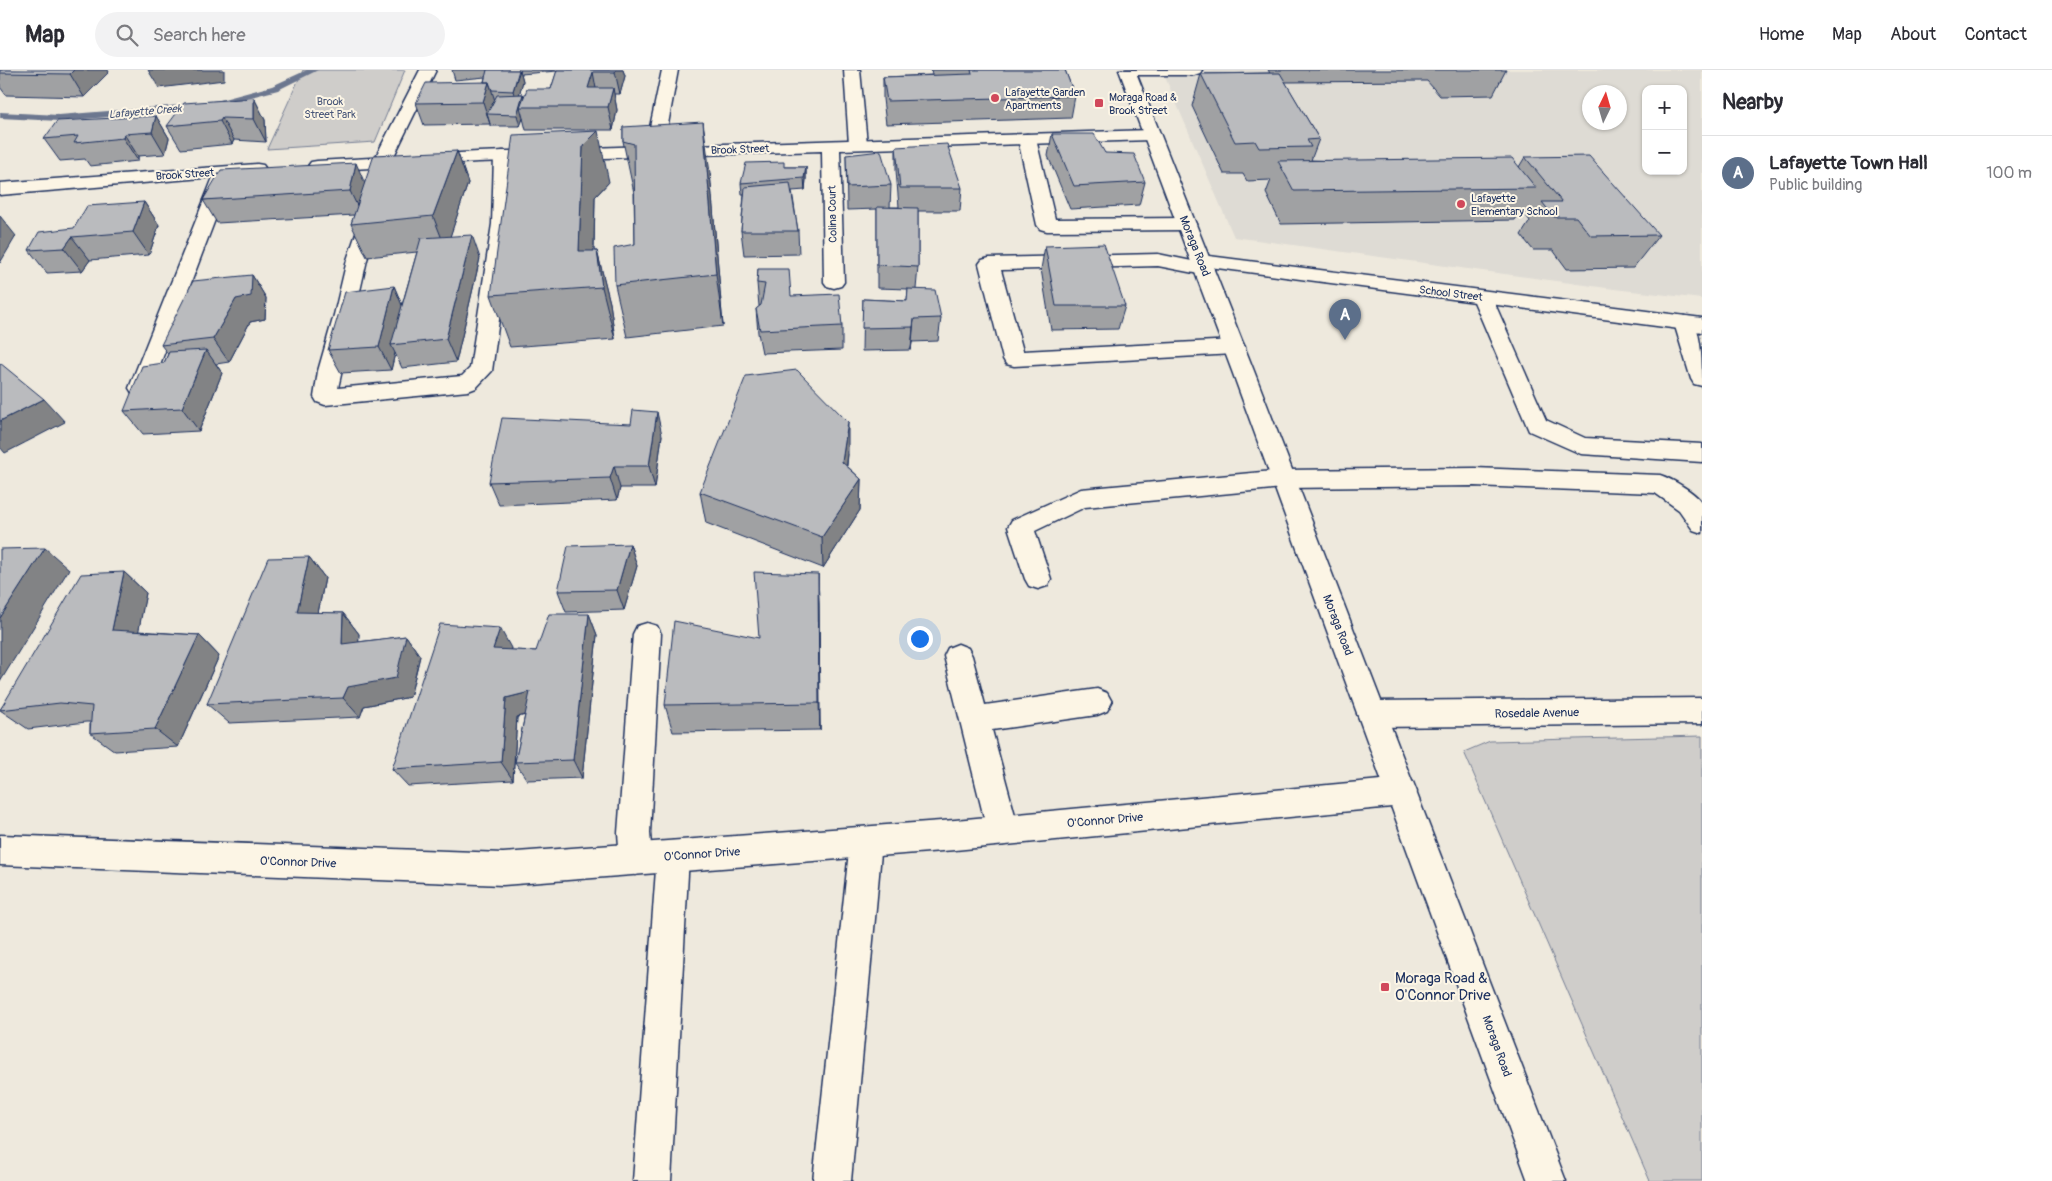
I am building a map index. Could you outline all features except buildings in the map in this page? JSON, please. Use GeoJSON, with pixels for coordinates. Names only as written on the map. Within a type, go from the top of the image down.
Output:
{"type":"FeatureCollection","features":[{"type":"Feature","properties":{"kind":"street"},"geometry":{"type":"LineString","coordinates":[[428,70],[382,162],[373,210],[357,260],[345,316],[329,372],[325,397],[468,383],[482,371],[502,224],[503,156]]}},
{"type":"Feature","properties":{"kind":"street"},"geometry":{"type":"LineString","coordinates":[[654,151],[670,70]]}},
{"type":"Feature","properties":{"kind":"street"},"geometry":{"type":"LineString","coordinates":[[852,70],[858,144]]}},
{"type":"Feature","properties":{"kind":"street","name":"Moraga Road"},"geometry":{"type":"LineString","coordinates":[[1128,70],[1150,135],[1234,347],[1546,1181]]}},
{"type":"Feature","properties":{"kind":"street"},"geometry":{"type":"LineString","coordinates":[[1134,70],[1193,70]]}},
{"type":"Feature","properties":{"kind":"street","name":"Brook Street"},"geometry":{"type":"LineString","coordinates":[[0,189],[224,171],[503,156],[1150,135]]}},
{"type":"Feature","properties":{"kind":"street"},"geometry":{"type":"LineString","coordinates":[[1027,139],[1047,225],[1186,224]]}},
{"type":"Feature","properties":{"kind":"street","name":"Colina Court"},"geometry":{"type":"LineString","coordinates":[[831,146],[834,282]]}},
{"type":"Feature","properties":{"kind":"street"},"geometry":{"type":"LineString","coordinates":[[140,388],[224,171]]}},
{"type":"Feature","properties":{"kind":"street","name":"School Street"},"geometry":{"type":"LineString","coordinates":[[1234,347],[1014,359],[989,264],[1158,260],[1482,297],[1694,324]]}},
{"type":"Feature","properties":{"kind":"street"},"geometry":{"type":"LineString","coordinates":[[1482,297],[1537,425],[1581,446],[1702,453]]}},
{"type":"Feature","properties":{"kind":"street"},"geometry":{"type":"LineString","coordinates":[[1694,324],[1702,379]]}},
{"type":"Feature","properties":{"kind":"street"},"geometry":{"type":"LineString","coordinates":[[1038,579],[1021,527],[1081,498],[1283,480],[1474,477],[1660,484],[1688,503],[1702,524]]}},
{"type":"Feature","properties":{"kind":"street"},"geometry":{"type":"LineString","coordinates":[[636,859],[634,834],[647,634]]}},
{"type":"Feature","properties":{"kind":"street"},"geometry":{"type":"LineString","coordinates":[[958,656],[1003,830]]}},
{"type":"Feature","properties":{"kind":"street"},"geometry":{"type":"LineString","coordinates":[[975,719],[1097,702]]}},
{"type":"Feature","properties":{"kind":"street","name":"Rosedale Avenue"},"geometry":{"type":"LineString","coordinates":[[1372,714],[1702,711]]}},
{"type":"Feature","properties":{"kind":"street","name":"O'Connor Drive"},"geometry":{"type":"LineString","coordinates":[[0,850],[503,869],[866,842],[1402,792]]}},
{"type":"Feature","properties":{"kind":"street"},"geometry":{"type":"LineString","coordinates":[[832,1181],[866,842]]}},
{"type":"Feature","properties":{"kind":"street"},"geometry":{"type":"LineString","coordinates":[[652,1181],[673,856]]}},
{"type":"Feature","properties":{"kind":"shaded area","name":"Lafayette Elementary School"},"geometry":{"type":"Polygon","coordinates":[[[1162,70],[1702,70],[1702,299],[1614,289],[1234,237],[1162,70]]]}},
{"type":"Feature","properties":{"kind":"green space","name":"Brook Street Park"},"geometry":{"type":"Polygon","coordinates":[[[303,70],[405,70],[375,142],[267,149],[303,70]]]}},
{"type":"Feature","properties":{"kind":"green space"},"geometry":{"type":"Polygon","coordinates":[[[1702,736],[1702,1181],[1650,1181],[1464,752],[1490,741],[1702,736]]]}},
{"type":"Feature","properties":{"kind":"waterway","name":"Lafayette Creek"},"geometry":{"type":"LineString","coordinates":[[0,115],[59,118],[170,109],[220,102],[275,88],[314,70]]}},
{"type":"Feature","properties":{"kind":"place","name":"Lafayette Garden Apartments"},"geometry":{"type":"Point","coordinates":[995,98]}},
{"type":"Feature","properties":{"kind":"place","name":"Moraga Road & Brook Street"},"geometry":{"type":"Point","coordinates":[1099,103]}},
{"type":"Feature","properties":{"kind":"place","name":"Lafayette Elementary School"},"geometry":{"type":"Point","coordinates":[1461,204]}},
{"type":"Feature","properties":{"kind":"place","name":"Lafayette Town Hall"},"geometry":{"type":"Point","coordinates":[1345,340]}},
{"type":"Feature","properties":{"kind":"place","name":"Moraga Road & O'Connor Drive"},"geometry":{"type":"Point","coordinates":[1385,987]}}]}
